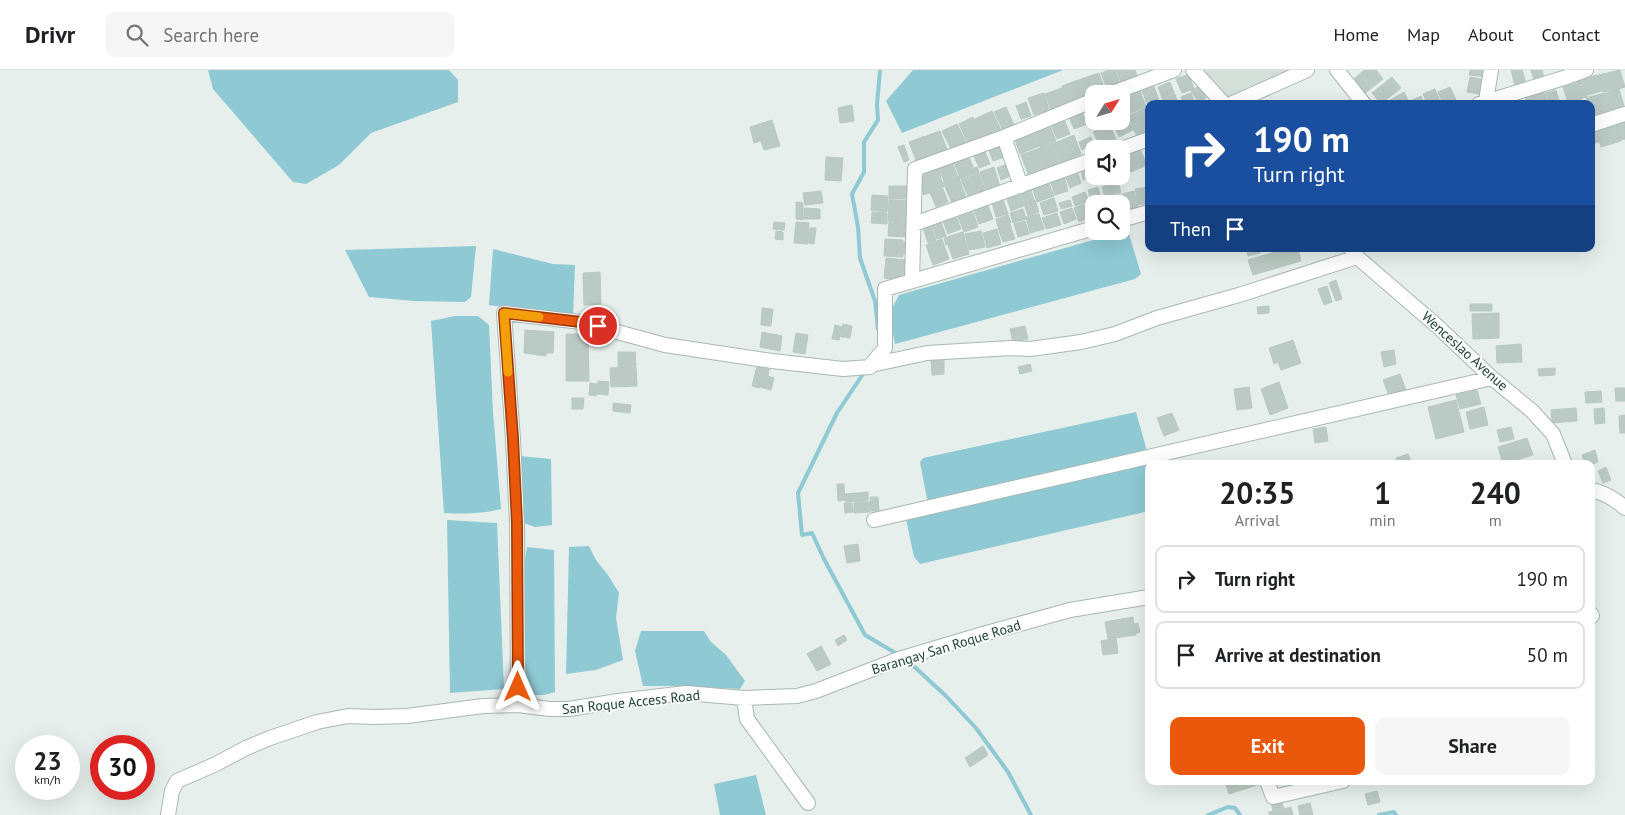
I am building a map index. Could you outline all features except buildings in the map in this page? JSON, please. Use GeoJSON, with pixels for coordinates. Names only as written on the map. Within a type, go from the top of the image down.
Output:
{"type":"FeatureCollection","features":[{"type":"Feature","properties":{"kind":"street"},"geometry":{"type":"LineString","coordinates":[[1130,86],[1174,70]]}},
{"type":"Feature","properties":{"kind":"street"},"geometry":{"type":"LineString","coordinates":[[1193,70],[1220,100]]}},
{"type":"Feature","properties":{"kind":"street"},"geometry":{"type":"LineString","coordinates":[[1239,100],[1307,70]]}},
{"type":"Feature","properties":{"kind":"street"},"geometry":{"type":"LineString","coordinates":[[1337,70],[1361,100]]}},
{"type":"Feature","properties":{"kind":"street"},"geometry":{"type":"LineString","coordinates":[[1484,100],[1491,70]]}},
{"type":"Feature","properties":{"kind":"street"},"geometry":{"type":"LineString","coordinates":[[1493,100],[1586,70]]}},
{"type":"Feature","properties":{"kind":"street"},"geometry":{"type":"LineString","coordinates":[[912,280],[915,169],[1004,137],[1085,104]]}},
{"type":"Feature","properties":{"kind":"street"},"geometry":{"type":"LineString","coordinates":[[1595,124],[1625,114]]}},
{"type":"Feature","properties":{"kind":"street"},"geometry":{"type":"LineString","coordinates":[[1004,137],[1020,186]]}},
{"type":"Feature","properties":{"kind":"street"},"geometry":{"type":"LineString","coordinates":[[1130,145],[1145,140]]}},
{"type":"Feature","properties":{"kind":"street"},"geometry":{"type":"LineString","coordinates":[[914,224],[1085,162]]}},
{"type":"Feature","properties":{"kind":"street"},"geometry":{"type":"LineString","coordinates":[[1130,217],[1145,213]]}},
{"type":"Feature","properties":{"kind":"street"},"geometry":{"type":"LineString","coordinates":[[871,365],[885,348],[885,289],[1085,231]]}},
{"type":"Feature","properties":{"kind":"street"},"geometry":{"type":"LineString","coordinates":[[518,705],[517,523],[504,313],[581,322],[666,345],[772,361],[844,369],[870,367],[871,365],[927,353],[1011,348],[1030,349],[1090,340],[1116,334],[1157,318],[1238,295],[1354,253]]}},
{"type":"Feature","properties":{"kind":"street","name":"Wenceslao Avenue"},"geometry":{"type":"LineString","coordinates":[[1354,253],[1436,324],[1492,378],[1532,411],[1553,434],[1563,460]]}},
{"type":"Feature","properties":{"kind":"street"},"geometry":{"type":"LineString","coordinates":[[874,520],[1492,378]]}},
{"type":"Feature","properties":{"kind":"street"},"geometry":{"type":"LineString","coordinates":[[1595,492],[1618,502],[1625,508]]}},
{"type":"Feature","properties":{"kind":"street","name":"Barangay San Roque Road"},"geometry":{"type":"LineString","coordinates":[[744,698],[797,696],[816,691],[900,660],[983,634],[1070,610],[1145,599]]}},
{"type":"Feature","properties":{"kind":"street","name":"San Roque Access Road"},"geometry":{"type":"LineString","coordinates":[[168,815],[172,791],[177,781],[246,748],[317,722],[348,716],[407,716],[483,706],[518,705],[569,709],[618,701],[686,694],[744,698]]}},
{"type":"Feature","properties":{"kind":"street"},"geometry":{"type":"LineString","coordinates":[[744,698],[747,719],[808,803]]}},
{"type":"Feature","properties":{"kind":"street"},"geometry":{"type":"LineString","coordinates":[[1268,785],[1273,798],[1327,785]]}},
{"type":"Feature","properties":{"kind":"shaded area"},"geometry":{"type":"Polygon","coordinates":[[[1199,70],[1294,70],[1233,100],[1224,100],[1199,70]]]}},
{"type":"Feature","properties":{"kind":"water"},"geometry":{"type":"Polygon","coordinates":[[[208,70],[449,70],[458,80],[458,102],[371,133],[339,165],[306,184],[293,182],[213,89],[208,70]]]}},
{"type":"Feature","properties":{"kind":"water"},"geometry":{"type":"Polygon","coordinates":[[[913,70],[1063,70],[902,133],[886,101],[913,70]]]}},
{"type":"Feature","properties":{"kind":"water"},"geometry":{"type":"Polygon","coordinates":[[[1130,237],[1141,274],[1135,279],[895,344],[889,314],[899,295],[1093,240],[1130,240],[1130,237]]]}},
{"type":"Feature","properties":{"kind":"water"},"geometry":{"type":"Polygon","coordinates":[[[476,246],[471,297],[465,302],[414,301],[369,297],[345,250],[476,246]]]}},
{"type":"Feature","properties":{"kind":"water"},"geometry":{"type":"Polygon","coordinates":[[[493,249],[553,264],[575,265],[573,317],[489,305],[493,249]]]}},
{"type":"Feature","properties":{"kind":"water"},"geometry":{"type":"Polygon","coordinates":[[[455,316],[478,316],[489,325],[493,412],[501,509],[494,511],[444,513],[431,321],[455,316]]]}},
{"type":"Feature","properties":{"kind":"water"},"geometry":{"type":"Polygon","coordinates":[[[1136,412],[1147,451],[932,503],[927,499],[920,462],[923,458],[1136,412]]]}},
{"type":"Feature","properties":{"kind":"water"},"geometry":{"type":"Polygon","coordinates":[[[520,456],[551,459],[552,525],[535,527],[524,523],[520,456]]]}},
{"type":"Feature","properties":{"kind":"water"},"geometry":{"type":"Polygon","coordinates":[[[1145,464],[1145,512],[920,564],[914,557],[906,519],[1145,464]]]}},
{"type":"Feature","properties":{"kind":"water"},"geometry":{"type":"Polygon","coordinates":[[[447,520],[497,523],[504,689],[450,693],[447,520]]]}},
{"type":"Feature","properties":{"kind":"water"},"geometry":{"type":"Polygon","coordinates":[[[589,546],[596,560],[619,593],[616,618],[623,660],[596,670],[566,674],[569,547],[589,546]]]}},
{"type":"Feature","properties":{"kind":"water"},"geometry":{"type":"Polygon","coordinates":[[[527,547],[554,550],[555,692],[544,695],[527,695],[524,635],[525,559],[527,547]]]}},
{"type":"Feature","properties":{"kind":"water"},"geometry":{"type":"Polygon","coordinates":[[[641,631],[704,631],[711,642],[726,655],[745,681],[740,689],[643,686],[635,651],[641,631]]]}},
{"type":"Feature","properties":{"kind":"water"},"geometry":{"type":"Polygon","coordinates":[[[756,775],[766,815],[720,815],[714,784],[756,775]]]}},
{"type":"Feature","properties":{"kind":"waterway"},"geometry":{"type":"LineString","coordinates":[[878,329],[875,301],[860,258],[858,227],[852,194],[864,172],[864,142],[878,120],[877,105],[880,70]]}},
{"type":"Feature","properties":{"kind":"waterway"},"geometry":{"type":"LineString","coordinates":[[865,371],[837,413],[798,493],[802,535],[812,533],[865,635],[899,655]]}},
{"type":"Feature","properties":{"kind":"waterway"},"geometry":{"type":"LineString","coordinates":[[907,660],[946,696],[976,728],[1008,772],[1031,815]]}},
{"type":"Feature","properties":{"kind":"waterway"},"geometry":{"type":"LineString","coordinates":[[1208,815],[1228,807],[1235,808],[1240,815]]}},
{"type":"Feature","properties":{"kind":"waterway"},"geometry":{"type":"LineString","coordinates":[[1379,815],[1394,812],[1396,815]]}},
{"type":"Feature","properties":{"kind":"slow traffic"},"geometry":{"type":"LineString","coordinates":[[508,372],[504,313],[539,317]]}},
{"type":"Feature","properties":{"kind":"route"},"geometry":{"type":"LineString","coordinates":[[518,687],[517,523],[504,313],[581,322],[598,326]]}}]}
